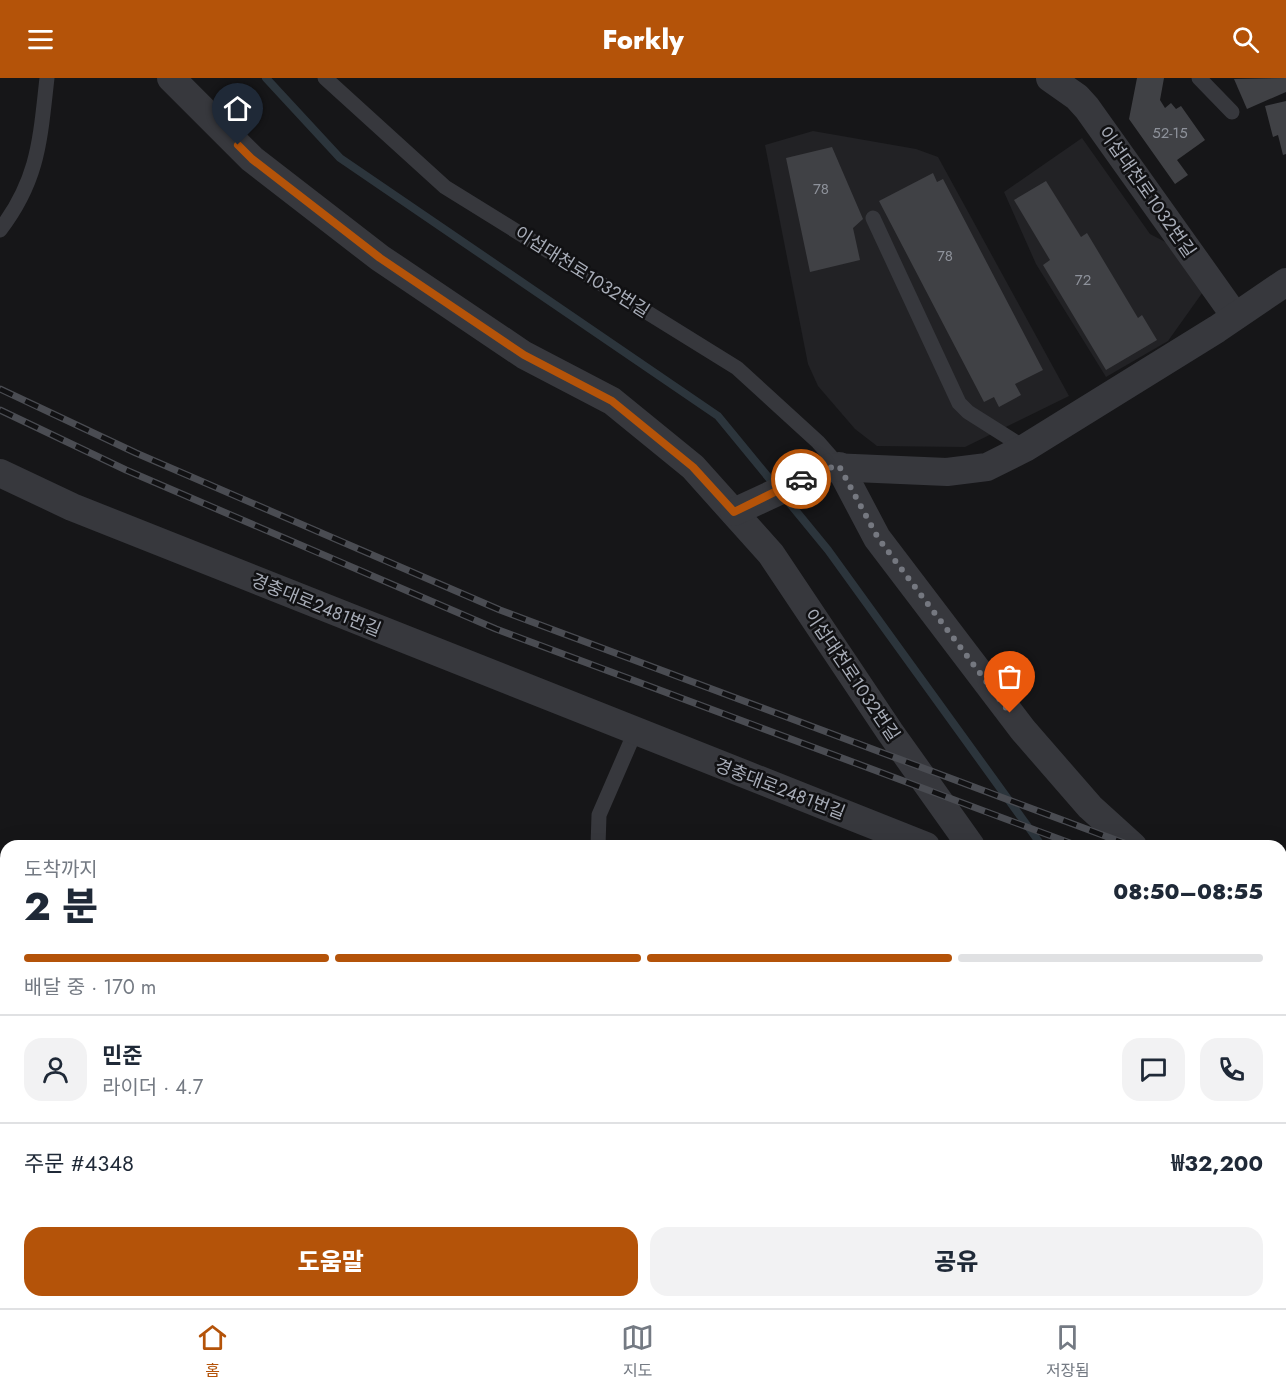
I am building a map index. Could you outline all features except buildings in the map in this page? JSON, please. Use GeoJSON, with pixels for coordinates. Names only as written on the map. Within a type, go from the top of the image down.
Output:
{"type":"FeatureCollection","features":[{"type":"Feature","properties":{"kind":"street"},"geometry":{"type":"LineString","coordinates":[[171,78],[252,159],[380,258],[524,355],[612,401],[693,467],[734,512],[831,467],[969,471],[987,467],[1025,448],[1286,282]]}},
{"type":"Feature","properties":{"kind":"street","name":"이섭대천로1032번길"},"geometry":{"type":"LineString","coordinates":[[1050,78],[1077,97],[1087,108],[1235,316]]}},
{"type":"Feature","properties":{"kind":"street","name":"이섭대천로1032번길"},"geometry":{"type":"LineString","coordinates":[[831,467],[878,538],[1016,721],[1090,807],[1126,840]]}},
{"type":"Feature","properties":{"kind":"street","name":"경충대로2481번길"},"geometry":{"type":"LineString","coordinates":[[0,473],[72,507],[911,840]]}},
{"type":"Feature","properties":{"kind":"street","name":"이섭대천로1032번길"},"geometry":{"type":"LineString","coordinates":[[734,512],[771,554],[890,732],[967,840]]}},
{"type":"Feature","properties":{"kind":"lane"},"geometry":{"type":"LineString","coordinates":[[0,230],[26,190],[35,166],[47,78]]}},
{"type":"Feature","properties":{"kind":"lane","name":"이섭대천로1032번길"},"geometry":{"type":"LineString","coordinates":[[325,78],[444,187],[737,368],[818,442],[831,467]]}},
{"type":"Feature","properties":{"kind":"lane"},"geometry":{"type":"LineString","coordinates":[[1199,78],[1232,112]]}},
{"type":"Feature","properties":{"kind":"lane"},"geometry":{"type":"LineString","coordinates":[[873,218],[959,403],[968,412],[1025,448]]}},
{"type":"Feature","properties":{"kind":"lane"},"geometry":{"type":"LineString","coordinates":[[598,840],[599,815],[634,732]]}},
{"type":"Feature","properties":{"kind":"shaded area"},"geometry":{"type":"Polygon","coordinates":[[[813,131],[916,149],[938,157],[1069,396],[965,447],[877,446],[855,429],[818,386],[808,364],[765,145],[813,131]]]}},
{"type":"Feature","properties":{"kind":"shaded area"},"geometry":{"type":"Polygon","coordinates":[[[1082,138],[1150,234],[1173,246],[1205,289],[1168,341],[1106,377],[1036,264],[1004,192],[1082,138]]]}},
{"type":"Feature","properties":{"kind":"waterway"},"geometry":{"type":"LineString","coordinates":[[266,78],[340,158],[718,416],[828,550],[1038,840]]}},
{"type":"Feature","properties":{"kind":"railway"},"geometry":{"type":"LineString","coordinates":[[0,389],[136,453],[500,610],[1116,840]]}},
{"type":"Feature","properties":{"kind":"railway"},"geometry":{"type":"LineString","coordinates":[[0,410],[126,470],[496,629],[1062,840]]}},
{"type":"Feature","properties":{"kind":"way so far"},"geometry":{"type":"LineString","coordinates":[[801,479],[822,469],[839,466],[878,538],[1010,713]]}},
{"type":"Feature","properties":{"kind":"route"},"geometry":{"type":"LineString","coordinates":[[238,145],[252,159],[380,258],[524,355],[612,401],[693,467],[734,512],[801,479]]}}]}
